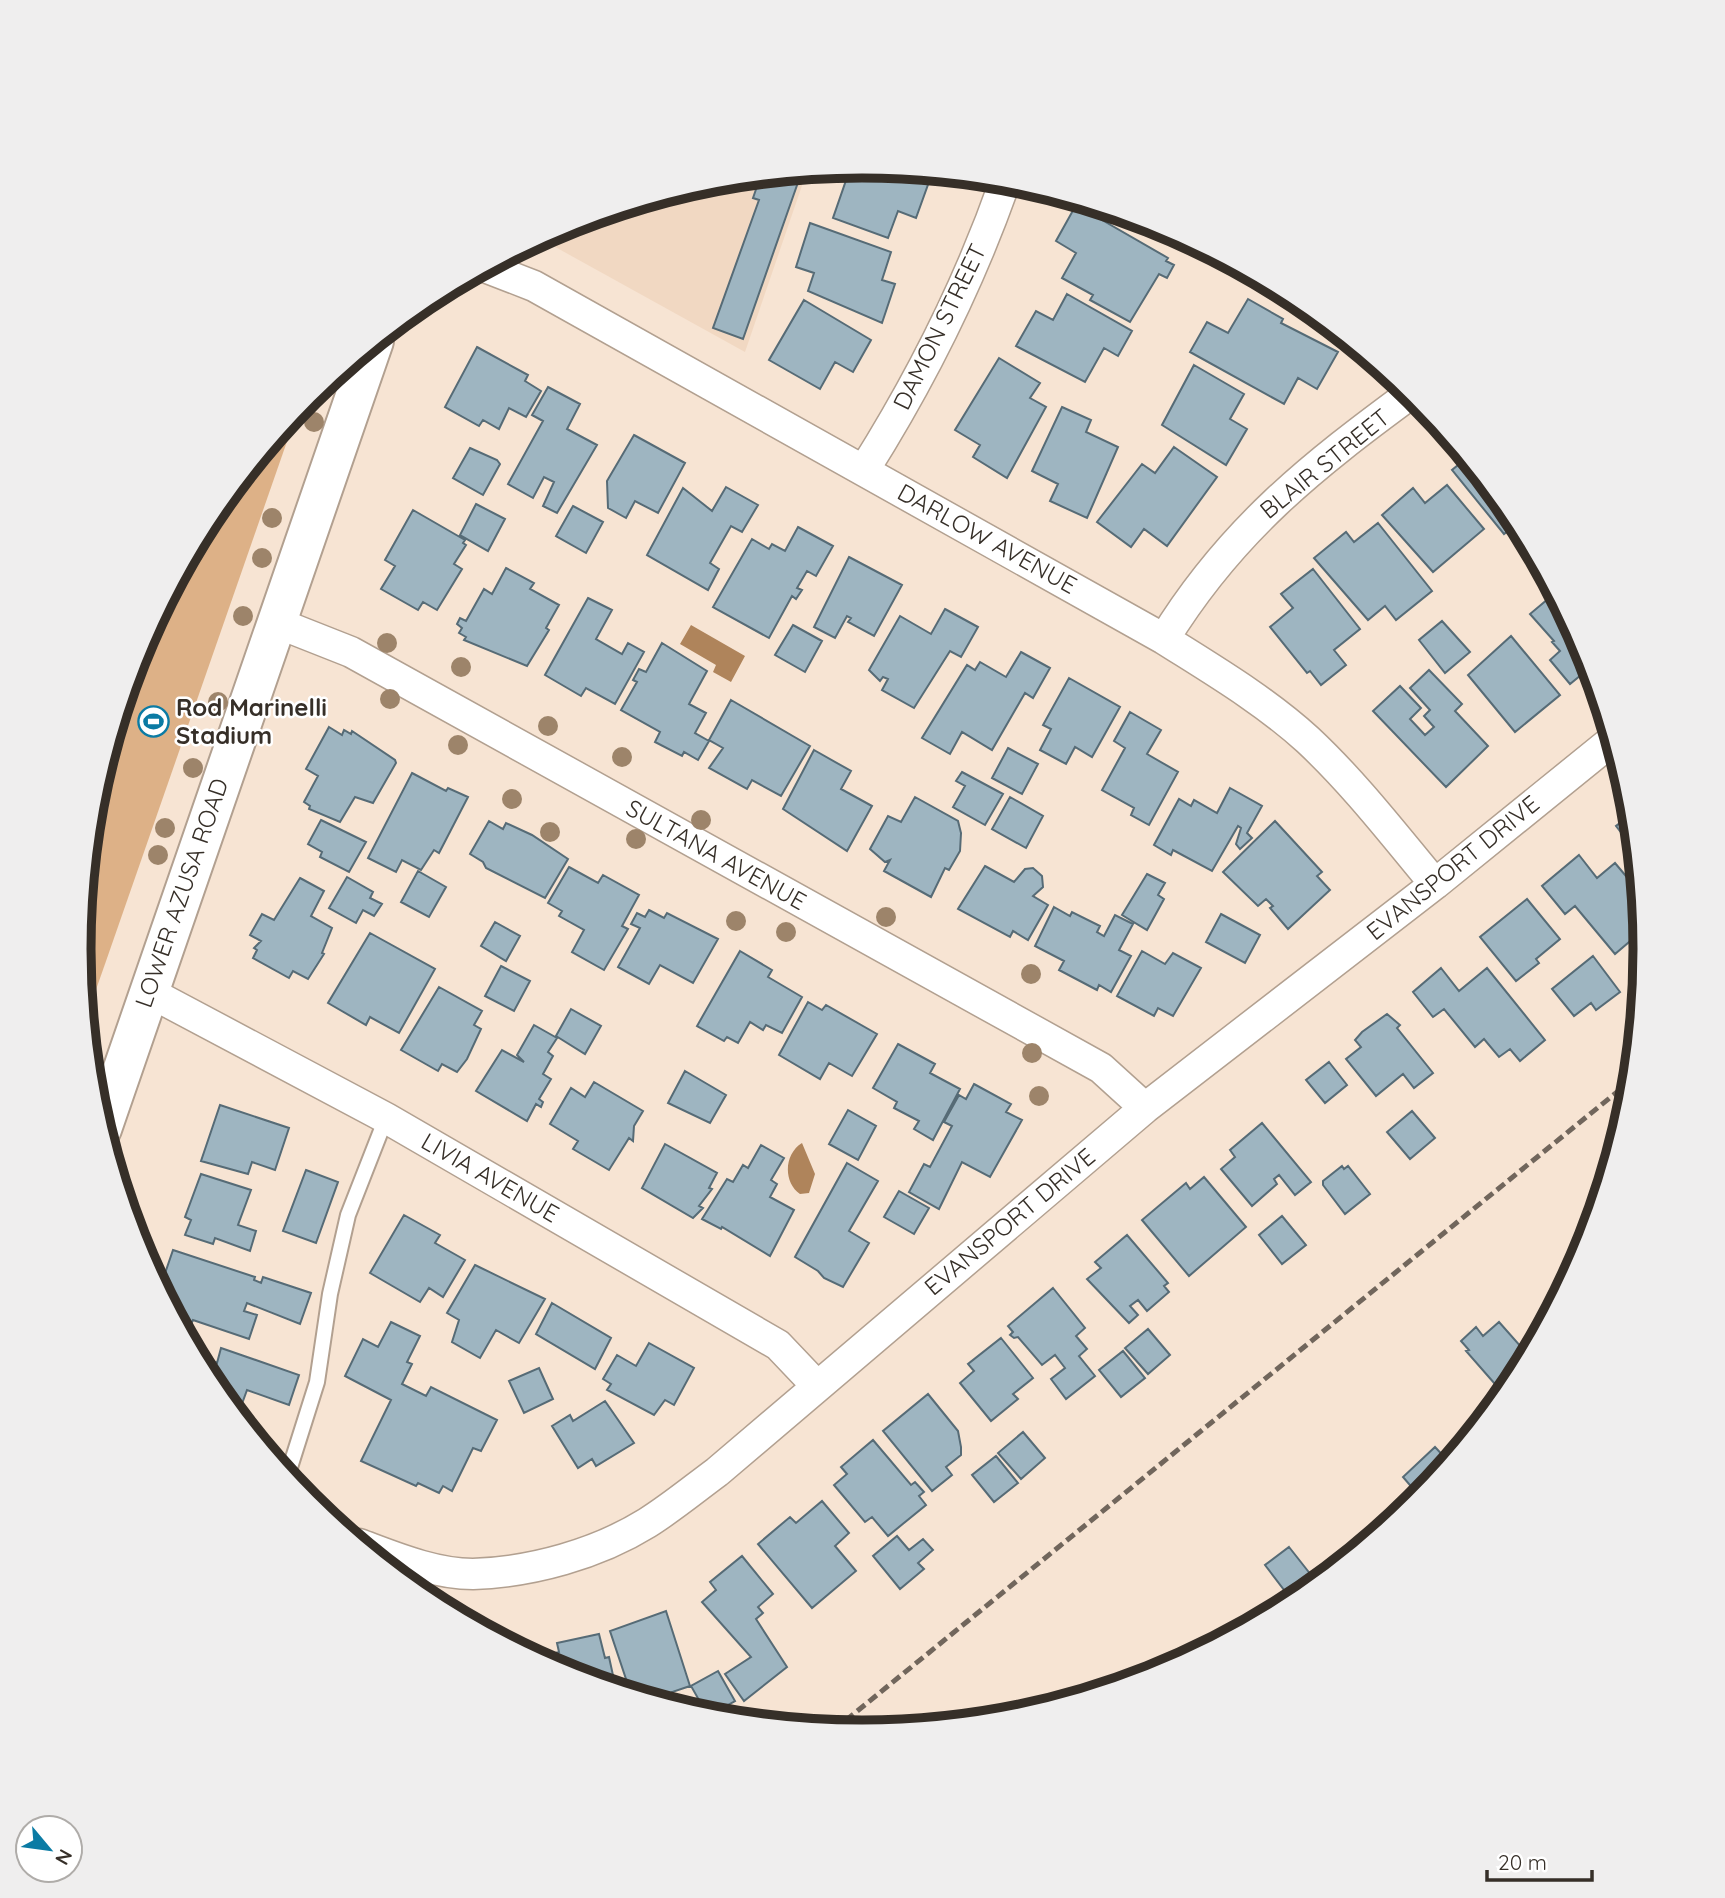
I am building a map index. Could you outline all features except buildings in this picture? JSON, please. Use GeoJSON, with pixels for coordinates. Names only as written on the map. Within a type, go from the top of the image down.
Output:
{"type":"FeatureCollection","features":[{"type":"Feature","properties":{"kind":"main road","name":"LOWER AZUSA ROAD"},"geometry":{"type":"LineString","coordinates":[[108,1110],[368,357]]}},
{"type":"Feature","properties":{"kind":"street","name":"DAMON STREET"},"geometry":{"type":"LineString","coordinates":[[864,470],[914,388],[959,298],[1002,190]]}},
{"type":"Feature","properties":{"kind":"street","name":"DARLOW AVENUE"},"geometry":{"type":"LineString","coordinates":[[495,271],[534,286],[864,470],[1164,639],[1256,698],[1306,738],[1347,778],[1434,884]]}},
{"type":"Feature","properties":{"kind":"street","name":"BLAIR STREET"},"geometry":{"type":"LineString","coordinates":[[1164,639],[1184,607],[1230,546],[1285,491],[1404,399]]}},
{"type":"Feature","properties":{"kind":"street","name":"SULTANA AVENUE"},"geometry":{"type":"LineString","coordinates":[[275,622],[351,652],[1101,1068],[1145,1108]]}},
{"type":"Feature","properties":{"kind":"street","name":"EVANSPORT DRIVE"},"geometry":{"type":"LineString","coordinates":[[383,1553],[414,1564],[471,1574],[527,1567],[587,1553],[646,1523],[717,1472],[1145,1108],[1434,884],[1607,745]]}},
{"type":"Feature","properties":{"kind":"street","name":"LIVIA AVENUE"},"geometry":{"type":"LineString","coordinates":[[149,992],[386,1118],[778,1345],[817,1386]]}},
{"type":"Feature","properties":{"kind":"lane"},"geometry":{"type":"LineString","coordinates":[[290,1467],[317,1382],[330,1294],[348,1215],[386,1118]]}},
{"type":"Feature","properties":{"kind":"shaded area"},"geometry":{"type":"Polygon","coordinates":[[[804,180],[745,352],[550,244],[615,218],[663,204],[712,192],[804,180]]]}},
{"type":"Feature","properties":{"kind":"shaded area","name":"Rod Marinelli Stadium"},"geometry":{"type":"Polygon","coordinates":[[[291,431],[93,998],[91,949],[98,848],[117,749],[132,701],[150,654],[194,563],[250,479],[291,431]]]}},
{"type":"Feature","properties":{"kind":"shaded area"},"geometry":{"type":"Polygon","coordinates":[[[691,625],[745,656],[731,682],[713,672],[716,665],[680,644],[691,625]]]}},
{"type":"Feature","properties":{"kind":"shaded area"},"geometry":{"type":"Polygon","coordinates":[[[802,1143],[815,1174],[809,1193],[800,1194],[791,1183],[788,1168],[792,1154],[802,1143]]]}},
{"type":"Feature","properties":{"kind":"railway"},"geometry":{"type":"LineString","coordinates":[[847,1720],[1621,1089]]}},
{"type":"Feature","properties":{"kind":"place","name":"Rod Marinelli Stadium"},"geometry":{"type":"Point","coordinates":[153,722]}}]}
